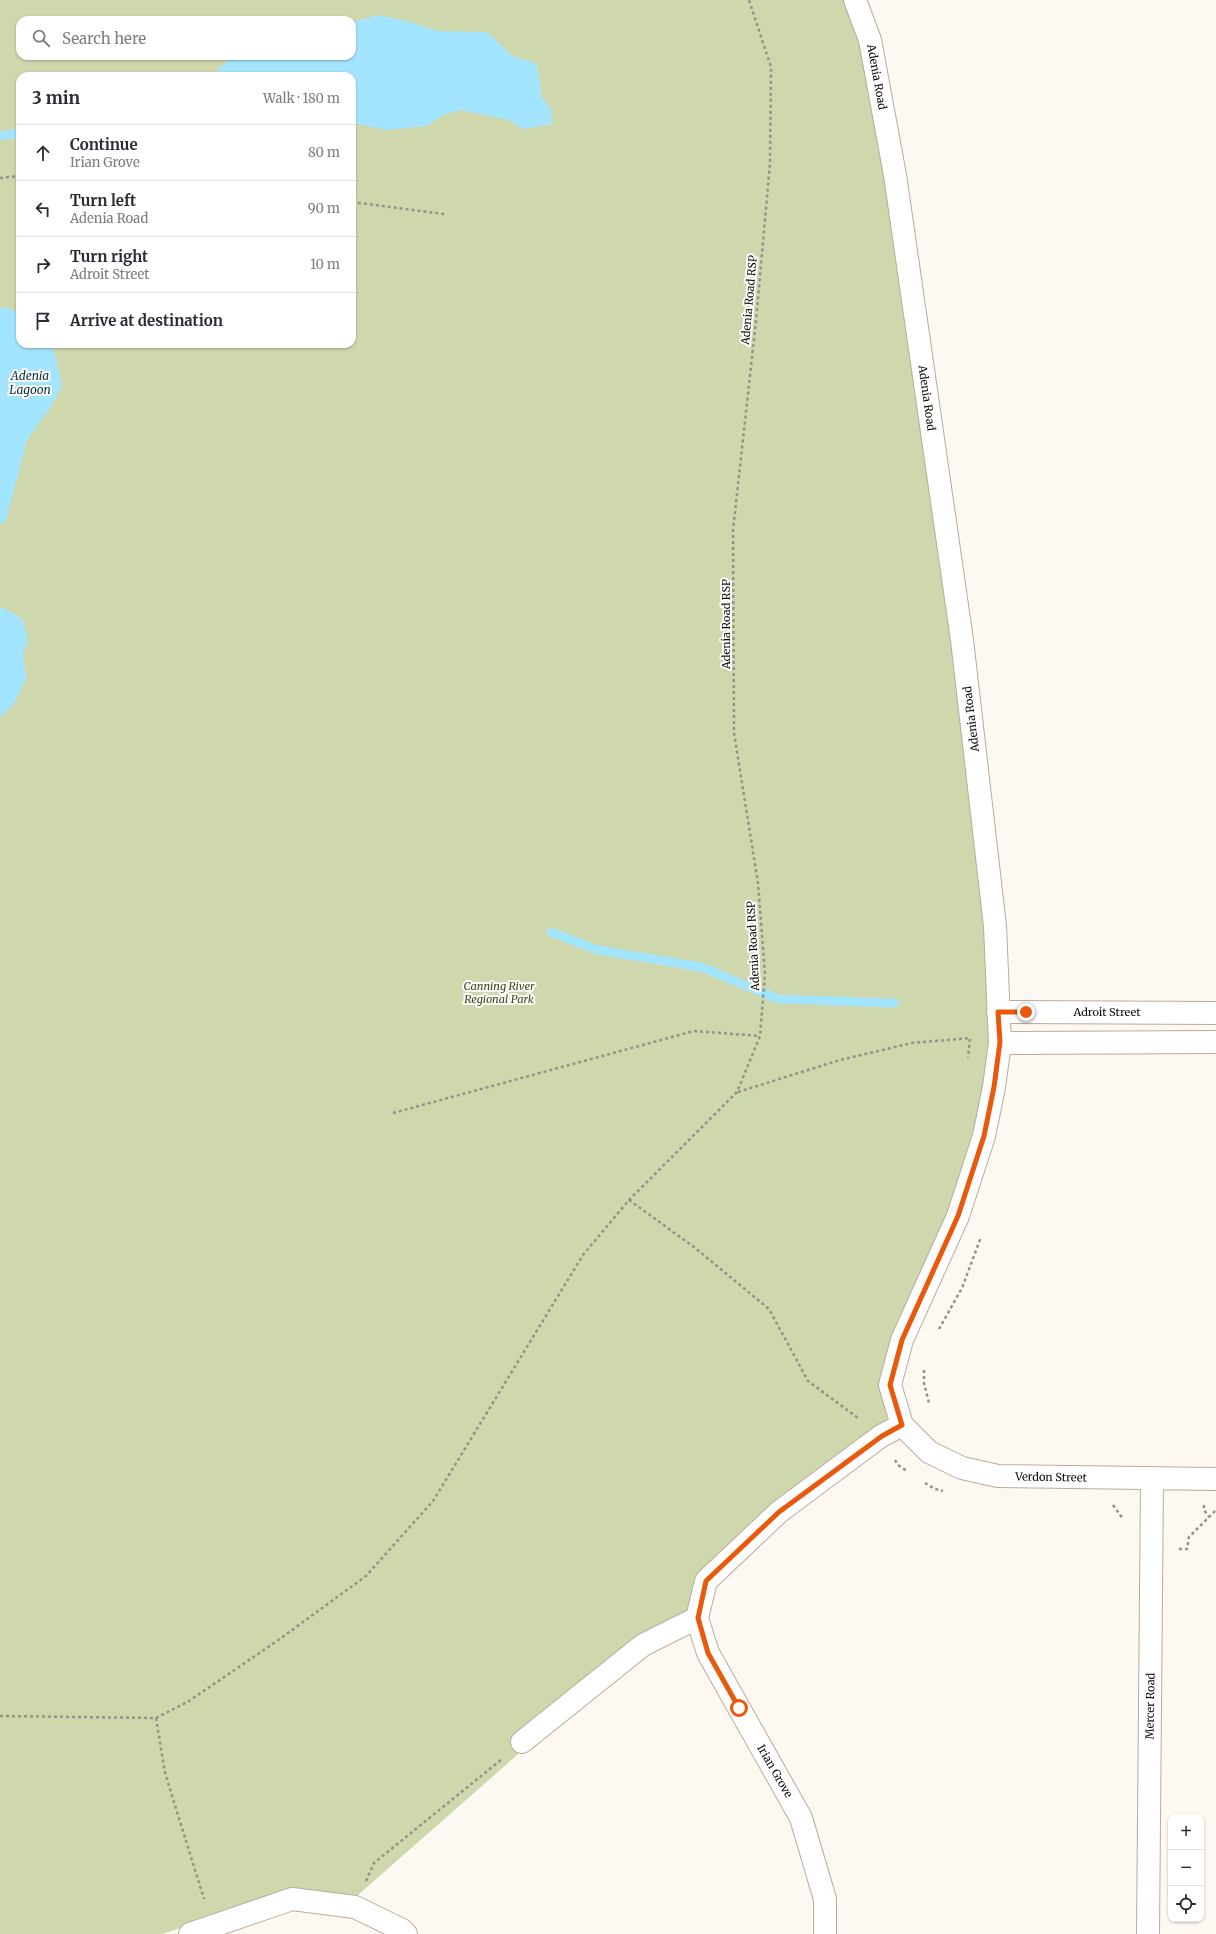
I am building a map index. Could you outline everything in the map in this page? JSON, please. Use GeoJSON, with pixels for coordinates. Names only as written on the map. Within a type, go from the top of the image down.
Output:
{"type":"FeatureCollection","features":[{"type":"Feature","properties":{"kind":"street","name":"Adenia Road"},"geometry":{"type":"LineString","coordinates":[[855,0],[870,40],[895,175],[961,632],[995,926],[1000,1042],[994,1087],[984,1136],[958,1216],[902,1340],[890,1385],[902,1425]]}},
{"type":"Feature","properties":{"kind":"street","name":"Adroit Street"},"geometry":{"type":"LineString","coordinates":[[998,1012],[1216,1013]]}},
{"type":"Feature","properties":{"kind":"street"},"geometry":{"type":"LineString","coordinates":[[1000,1042],[1216,1042]]}},
{"type":"Feature","properties":{"kind":"street","name":"Verdon Street"},"geometry":{"type":"LineString","coordinates":[[902,1425],[929,1452],[962,1468],[998,1476],[1216,1479]]}},
{"type":"Feature","properties":{"kind":"street","name":"Irian Grove"},"geometry":{"type":"LineString","coordinates":[[825,1934],[825,1899],[801,1818],[708,1653],[698,1618],[706,1581],[712,1575],[779,1512],[882,1436],[902,1425]]}},
{"type":"Feature","properties":{"kind":"street","name":"Mercer Road"},"geometry":{"type":"LineString","coordinates":[[1148,1934],[1152,1479]]}},
{"type":"Feature","properties":{"kind":"street"},"geometry":{"type":"LineString","coordinates":[[522,1742],[643,1645],[698,1618]]}},
{"type":"Feature","properties":{"kind":"street"},"geometry":{"type":"LineString","coordinates":[[190,1934],[292,1899],[355,1907],[402,1930],[406,1934]]}},
{"type":"Feature","properties":{"kind":"path","name":"Adenia Road RSP"},"geometry":{"type":"LineString","coordinates":[[156,1718],[189,1701],[277,1641],[366,1576],[433,1500],[584,1255],[629,1200],[737,1092],[760,1036],[765,974],[758,883],[734,733],[733,530],[756,322],[770,163],[771,67],[750,0]]}},
{"type":"Feature","properties":{"kind":"path"},"geometry":{"type":"LineString","coordinates":[[0,178],[16,176]]}},
{"type":"Feature","properties":{"kind":"path"},"geometry":{"type":"LineString","coordinates":[[356,203],[444,214]]}},
{"type":"Feature","properties":{"kind":"path"},"geometry":{"type":"LineString","coordinates":[[393,1113],[694,1031],[760,1036]]}},
{"type":"Feature","properties":{"kind":"path"},"geometry":{"type":"LineString","coordinates":[[737,1092],[840,1060],[912,1043],[970,1038],[968,1060]]}},
{"type":"Feature","properties":{"kind":"path"},"geometry":{"type":"LineString","coordinates":[[938,1332],[962,1288],[983,1230]]}},
{"type":"Feature","properties":{"kind":"path"},"geometry":{"type":"LineString","coordinates":[[924,1368],[924,1383],[929,1403]]}},
{"type":"Feature","properties":{"kind":"path"},"geometry":{"type":"LineString","coordinates":[[0,1716],[156,1718],[165,1773],[214,1926]]}},
{"type":"Feature","properties":{"kind":"path"},"geometry":{"type":"LineString","coordinates":[[355,1907],[374,1862],[522,1742]]}},
{"type":"Feature","properties":{"kind":"green space","name":"Canning River Regional Park"},"geometry":{"type":"Polygon","coordinates":[[[0,0],[854,0],[876,60],[1002,980],[991,1102],[881,1436],[702,1588],[678,1630],[607,1676],[350,1902],[300,1889],[162,1934],[0,1934],[0,0]]]}},
{"type":"Feature","properties":{"kind":"water"},"geometry":{"type":"Polygon","coordinates":[[[379,15],[410,22],[438,31],[487,32],[512,56],[537,64],[542,98],[550,107],[553,124],[523,129],[509,120],[461,110],[445,114],[427,126],[387,130],[356,124],[356,72],[216,72],[228,60],[356,60],[356,21],[379,15]]]}},
{"type":"Feature","properties":{"kind":"water","name":"Adenia Lagoon"},"geometry":{"type":"Polygon","coordinates":[[[6,307],[16,311],[16,348],[51,348],[54,352],[62,386],[52,405],[27,440],[6,521],[0,524],[0,309],[6,307]]]}},
{"type":"Feature","properties":{"kind":"water"},"geometry":{"type":"Polygon","coordinates":[[[0,607],[10,611],[23,620],[28,639],[23,654],[26,679],[13,705],[0,717],[0,607]]]}},
{"type":"Feature","properties":{"kind":"waterway"},"geometry":{"type":"LineString","coordinates":[[0,136],[16,134]]}},
{"type":"Feature","properties":{"kind":"waterway"},"geometry":{"type":"LineString","coordinates":[[551,932],[598,950],[701,967],[778,999],[894,1003]]}},
{"type":"Feature","properties":{"kind":"route"},"geometry":{"type":"LineString","coordinates":[[739,1708],[708,1653],[698,1618],[706,1581],[779,1512],[882,1436],[902,1425],[890,1385],[902,1340],[958,1216],[984,1136],[990,1111],[1000,1042],[998,1012],[1026,1012]]}}]}
